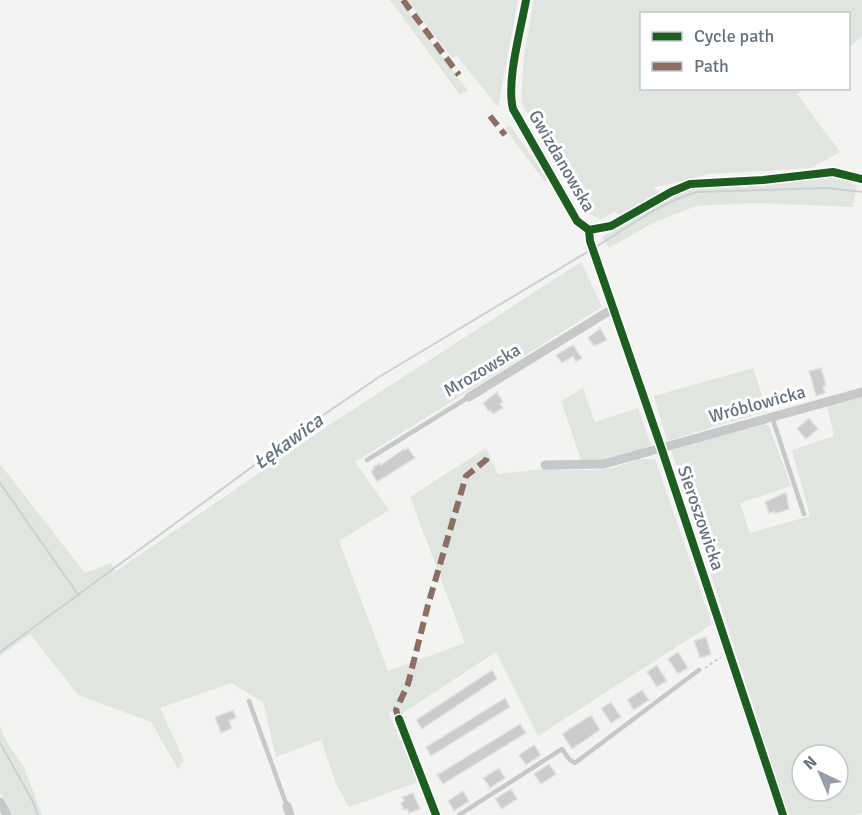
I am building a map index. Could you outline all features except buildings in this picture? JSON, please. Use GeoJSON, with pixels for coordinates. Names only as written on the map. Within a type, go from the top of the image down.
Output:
{"type":"FeatureCollection","features":[{"type":"Feature","properties":{"kind":"street","name":"Gwizdanowska"},"geometry":{"type":"LineString","coordinates":[[526,0],[511,85],[513,108],[577,221],[590,230],[611,226],[671,192],[690,184],[764,180],[833,172],[862,179]]}},
{"type":"Feature","properties":{"kind":"street","name":"Sieroszowicka"},"geometry":{"type":"LineString","coordinates":[[590,230],[590,241],[783,815]]}},
{"type":"Feature","properties":{"kind":"street","name":"Mrozowska"},"geometry":{"type":"LineString","coordinates":[[469,397],[614,308]]}},
{"type":"Feature","properties":{"kind":"street","name":"Wróblowicka"},"geometry":{"type":"LineString","coordinates":[[545,465],[604,464],[862,392]]}},
{"type":"Feature","properties":{"kind":"street"},"geometry":{"type":"LineString","coordinates":[[399,719],[436,815]]}},
{"type":"Feature","properties":{"kind":"street"},"geometry":{"type":"LineString","coordinates":[[0,802],[8,815]]}},
{"type":"Feature","properties":{"kind":"lane","name":"Mrozowska"},"geometry":{"type":"LineString","coordinates":[[367,460],[469,397]]}},
{"type":"Feature","properties":{"kind":"lane"},"geometry":{"type":"LineString","coordinates":[[772,417],[804,514]]}},
{"type":"Feature","properties":{"kind":"lane"},"geometry":{"type":"LineString","coordinates":[[459,815],[562,749],[575,763],[699,670]]}},
{"type":"Feature","properties":{"kind":"lane"},"geometry":{"type":"LineString","coordinates":[[249,700],[288,811]]}},
{"type":"Feature","properties":{"kind":"path"},"geometry":{"type":"LineString","coordinates":[[699,670],[729,652]]}},
{"type":"Feature","properties":{"kind":"shaded area"},"geometry":{"type":"Polygon","coordinates":[[[390,0],[400,0],[468,91],[460,95],[390,0]]]}},
{"type":"Feature","properties":{"kind":"shaded area"},"geometry":{"type":"Polygon","coordinates":[[[407,0],[518,0],[498,107],[457,56],[452,58],[407,0]]]}},
{"type":"Feature","properties":{"kind":"shaded area"},"geometry":{"type":"Polygon","coordinates":[[[534,0],[862,0],[862,36],[850,47],[850,12],[640,12],[640,90],[801,90],[797,94],[840,152],[811,168],[710,174],[653,188],[660,192],[620,216],[615,211],[601,220],[584,211],[521,102],[524,55],[534,0]]]}},
{"type":"Feature","properties":{"kind":"shaded area"},"geometry":{"type":"Polygon","coordinates":[[[510,125],[547,178],[545,182],[505,129],[510,125]]]}},
{"type":"Feature","properties":{"kind":"shaded area"},"geometry":{"type":"Polygon","coordinates":[[[827,177],[848,181],[857,186],[853,207],[754,203],[696,206],[651,224],[609,248],[602,237],[687,189],[747,186],[827,177]]]}},
{"type":"Feature","properties":{"kind":"shaded area"},"geometry":{"type":"Polygon","coordinates":[[[581,262],[602,307],[355,462],[389,510],[339,541],[388,671],[465,643],[410,497],[486,448],[498,474],[546,469],[614,468],[639,459],[655,459],[712,624],[538,736],[496,652],[400,715],[388,711],[418,782],[349,807],[337,786],[321,740],[276,757],[263,702],[231,683],[160,708],[184,760],[178,769],[151,722],[78,695],[30,634],[0,656],[0,464],[85,573],[111,563],[116,571],[329,425],[581,262]]]}},
{"type":"Feature","properties":{"kind":"shaded area"},"geometry":{"type":"Polygon","coordinates":[[[753,368],[767,411],[667,441],[654,396],[753,368]]]}},
{"type":"Feature","properties":{"kind":"shaded area"},"geometry":{"type":"Polygon","coordinates":[[[583,388],[595,422],[638,408],[651,445],[617,458],[581,460],[561,401],[583,388]]]}},
{"type":"Feature","properties":{"kind":"shaded area"},"geometry":{"type":"Polygon","coordinates":[[[862,396],[862,813],[855,815],[788,815],[671,450],[763,423],[769,426],[791,486],[740,503],[750,533],[810,516],[792,450],[834,436],[827,406],[862,396]]]}},
{"type":"Feature","properties":{"kind":"shaded area"},"geometry":{"type":"Polygon","coordinates":[[[0,727],[8,744],[24,767],[42,815],[13,815],[0,792],[0,727]]]}},
{"type":"Feature","properties":{"kind":"waterway","name":"Łękawica"},"geometry":{"type":"LineString","coordinates":[[597,246],[658,208],[697,192],[828,188],[862,192]]}},
{"type":"Feature","properties":{"kind":"waterway","name":"Łękawica"},"geometry":{"type":"LineString","coordinates":[[0,652],[316,420],[379,377],[589,251]]}},
{"type":"Feature","properties":{"kind":"waterway"},"geometry":{"type":"LineString","coordinates":[[0,483],[79,596]]}},
{"type":"Feature","properties":{"kind":"waterway"},"geometry":{"type":"LineString","coordinates":[[0,743],[38,815]]}},
{"type":"Feature","properties":{"kind":"marked path"},"geometry":{"type":"LineString","coordinates":[[403,0],[459,75]]}},
{"type":"Feature","properties":{"kind":"marked path"},"geometry":{"type":"LineString","coordinates":[[490,116],[505,135]]}},
{"type":"Feature","properties":{"kind":"marked path"},"geometry":{"type":"LineString","coordinates":[[399,719],[396,710],[408,684],[428,605],[466,476],[486,460],[489,453]]}},
{"type":"Feature","properties":{"kind":"cycle path"},"geometry":{"type":"LineString","coordinates":[[526,0],[511,84],[513,109],[577,221],[589,230],[611,226],[671,192],[690,184],[763,180],[833,172],[862,179]]}},
{"type":"Feature","properties":{"kind":"cycle path"},"geometry":{"type":"LineString","coordinates":[[589,230],[590,241],[783,815]]}},
{"type":"Feature","properties":{"kind":"cycle path"},"geometry":{"type":"LineString","coordinates":[[399,719],[436,815]]}}]}
